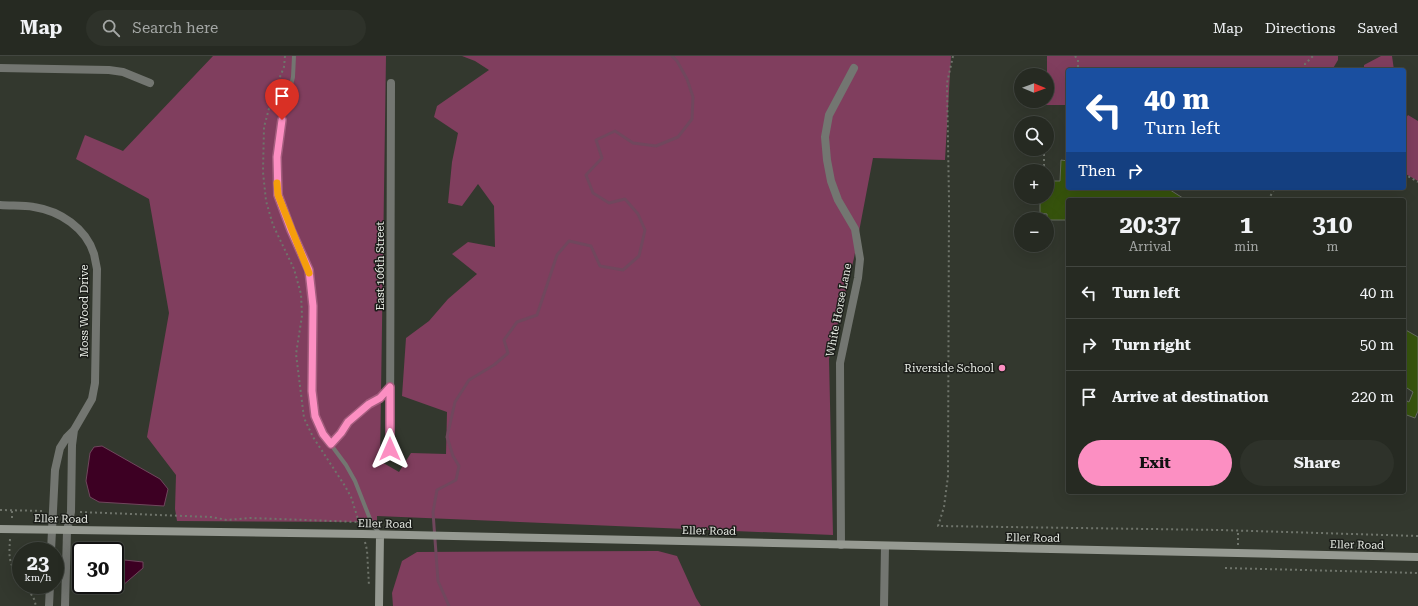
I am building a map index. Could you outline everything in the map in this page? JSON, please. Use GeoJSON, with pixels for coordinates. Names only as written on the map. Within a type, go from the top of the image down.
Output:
{"type":"FeatureCollection","features":[{"type":"Feature","properties":{"kind":"street"},"geometry":{"type":"LineString","coordinates":[[0,68],[116,71],[130,74],[150,82]]}},
{"type":"Feature","properties":{"kind":"street","name":"White Horse Lane"},"geometry":{"type":"LineString","coordinates":[[841,545],[840,362],[858,278],[860,259],[855,230],[838,200],[831,181],[825,137],[829,115],[854,68]]}},
{"type":"Feature","properties":{"kind":"street","name":"East 106th Street"},"geometry":{"type":"LineString","coordinates":[[390,449],[392,83]]}},
{"type":"Feature","properties":{"kind":"street","name":"Moss Wood Drive"},"geometry":{"type":"LineString","coordinates":[[0,205],[34,207],[47,210],[60,215],[71,222],[83,234],[94,253],[97,269],[95,383],[92,399],[74,430],[67,437],[60,448],[55,470],[51,542]]}},
{"type":"Feature","properties":{"kind":"street","name":"Moss Wood Drive"},"geometry":{"type":"LineString","coordinates":[[65,606],[67,530],[71,512],[72,444],[74,430]]}},
{"type":"Feature","properties":{"kind":"street","name":"Eller Road"},"geometry":{"type":"LineString","coordinates":[[0,529],[412,535],[1418,557]]}},
{"type":"Feature","properties":{"kind":"street"},"geometry":{"type":"LineString","coordinates":[[379,606],[380,535]]}},
{"type":"Feature","properties":{"kind":"street"},"geometry":{"type":"LineString","coordinates":[[884,606],[885,546]]}},
{"type":"Feature","properties":{"kind":"street"},"geometry":{"type":"LineString","coordinates":[[49,606],[50,594]]}},
{"type":"Feature","properties":{"kind":"lane"},"geometry":{"type":"LineString","coordinates":[[294,56],[293,77],[282,120],[277,157],[278,195],[291,230],[309,270],[313,306],[312,391],[315,416],[323,434],[346,464],[355,481],[372,524],[380,535]]}},
{"type":"Feature","properties":{"kind":"lane"},"geometry":{"type":"LineString","coordinates":[[331,444],[348,422],[369,404],[380,398],[390,387]]}},
{"type":"Feature","properties":{"kind":"path"},"geometry":{"type":"LineString","coordinates":[[71,512],[210,517],[227,520],[251,518],[359,522],[346,486],[313,437],[304,418],[296,354],[302,316],[301,294],[294,269],[271,220],[266,201],[263,172],[264,128],[273,94],[284,67],[285,56]]}},
{"type":"Feature","properties":{"kind":"path"},"geometry":{"type":"LineString","coordinates":[[953,56],[947,83],[949,200],[948,476],[944,507],[938,526],[1220,530],[1418,536]]}},
{"type":"Feature","properties":{"kind":"path"},"geometry":{"type":"LineString","coordinates":[[1075,56],[1078,60],[1078,68]]}},
{"type":"Feature","properties":{"kind":"path"},"geometry":{"type":"LineString","coordinates":[[1305,68],[1305,64],[1313,56]]}},
{"type":"Feature","properties":{"kind":"path"},"geometry":{"type":"LineString","coordinates":[[1406,175],[1418,182]]}},
{"type":"Feature","properties":{"kind":"path"},"geometry":{"type":"LineString","coordinates":[[0,510],[53,511]]}},
{"type":"Feature","properties":{"kind":"path"},"geometry":{"type":"LineString","coordinates":[[12,511],[12,519]]}},
{"type":"Feature","properties":{"kind":"path"},"geometry":{"type":"LineString","coordinates":[[10,538],[9,559],[12,565]]}},
{"type":"Feature","properties":{"kind":"path"},"geometry":{"type":"LineString","coordinates":[[368,550],[370,592]]}},
{"type":"Feature","properties":{"kind":"path"},"geometry":{"type":"LineString","coordinates":[[1225,568],[1418,573]]}},
{"type":"Feature","properties":{"kind":"path"},"geometry":{"type":"LineString","coordinates":[[31,594],[36,606]]}},
{"type":"Feature","properties":{"kind":"shaded area"},"geometry":{"type":"Polygon","coordinates":[[[213,56],[386,56],[380,461],[399,472],[411,453],[446,454],[447,412],[402,396],[406,338],[429,321],[448,299],[477,274],[452,254],[468,242],[495,247],[494,206],[478,184],[462,206],[448,203],[452,162],[458,133],[434,117],[437,106],[489,70],[475,61],[462,56],[951,56],[945,160],[873,158],[854,258],[829,359],[833,535],[377,516],[377,522],[177,521],[175,509],[176,475],[147,437],[169,313],[149,199],[76,159],[85,135],[123,151],[213,56]]]}},
{"type":"Feature","properties":{"kind":"shaded area"},"geometry":{"type":"Polygon","coordinates":[[[1047,56],[1338,56],[1338,60],[1333,68],[1066,68],[1066,105],[1054,105],[1054,68],[1047,68],[1047,56]]]}},
{"type":"Feature","properties":{"kind":"shaded area"},"geometry":{"type":"Polygon","coordinates":[[[1381,56],[1392,56],[1394,68],[1364,68],[1364,65],[1381,56]]]}},
{"type":"Feature","properties":{"kind":"shaded area"},"geometry":{"type":"Polygon","coordinates":[[[1408,115],[1418,121],[1418,181],[1406,174],[1406,118],[1408,115]]]}},
{"type":"Feature","properties":{"kind":"shaded area"},"geometry":{"type":"Polygon","coordinates":[[[102,446],[160,479],[168,489],[164,506],[99,502],[90,497],[86,481],[90,453],[94,447],[102,446]]]}},
{"type":"Feature","properties":{"kind":"shaded area"},"geometry":{"type":"Polygon","coordinates":[[[658,551],[677,556],[701,606],[393,606],[392,593],[402,561],[417,552],[658,551]]]}},
{"type":"Feature","properties":{"kind":"shaded area"},"geometry":{"type":"Polygon","coordinates":[[[124,560],[143,562],[143,568],[124,584],[124,560]]]}},
{"type":"Feature","properties":{"kind":"building"},"geometry":{"type":"Polygon","coordinates":[[[1061,160],[1066,161],[1066,190],[1170,190],[1183,198],[1066,198],[1066,220],[1054,220],[1054,212],[1040,212],[1040,204],[1054,204],[1054,181],[1060,181],[1061,160]]]}},
{"type":"Feature","properties":{"kind":"building"},"geometry":{"type":"Polygon","coordinates":[[[1406,330],[1418,337],[1418,411],[1415,418],[1406,415],[1406,403],[1407,401],[1409,402],[1413,392],[1406,387],[1406,330]]]}},
{"type":"Feature","properties":{"kind":"waterway"},"geometry":{"type":"LineString","coordinates":[[449,606],[438,581],[433,512],[437,490],[456,480],[459,466],[453,456],[447,437],[455,402],[469,380],[494,365],[508,353],[504,340],[517,322],[537,315],[557,255],[569,241],[591,246],[600,266],[623,270],[639,256],[645,230],[638,214],[625,199],[609,203],[593,193],[586,175],[602,158],[596,140],[615,131],[633,143],[656,146],[678,137],[692,119],[693,97],[687,79],[677,61],[672,56]]}},
{"type":"Feature","properties":{"kind":"slow traffic"},"geometry":{"type":"LineString","coordinates":[[277,183],[278,195],[309,273]]}},
{"type":"Feature","properties":{"kind":"place","name":"Riverside School"},"geometry":{"type":"Point","coordinates":[1002,368]}},
{"type":"Feature","properties":{"kind":"route"},"geometry":{"type":"LineString","coordinates":[[282,120],[277,157],[278,195],[291,230],[309,270],[313,306],[312,391],[315,416],[323,434],[331,444],[348,422],[369,404],[386,393],[390,387],[390,449]]}}]}
